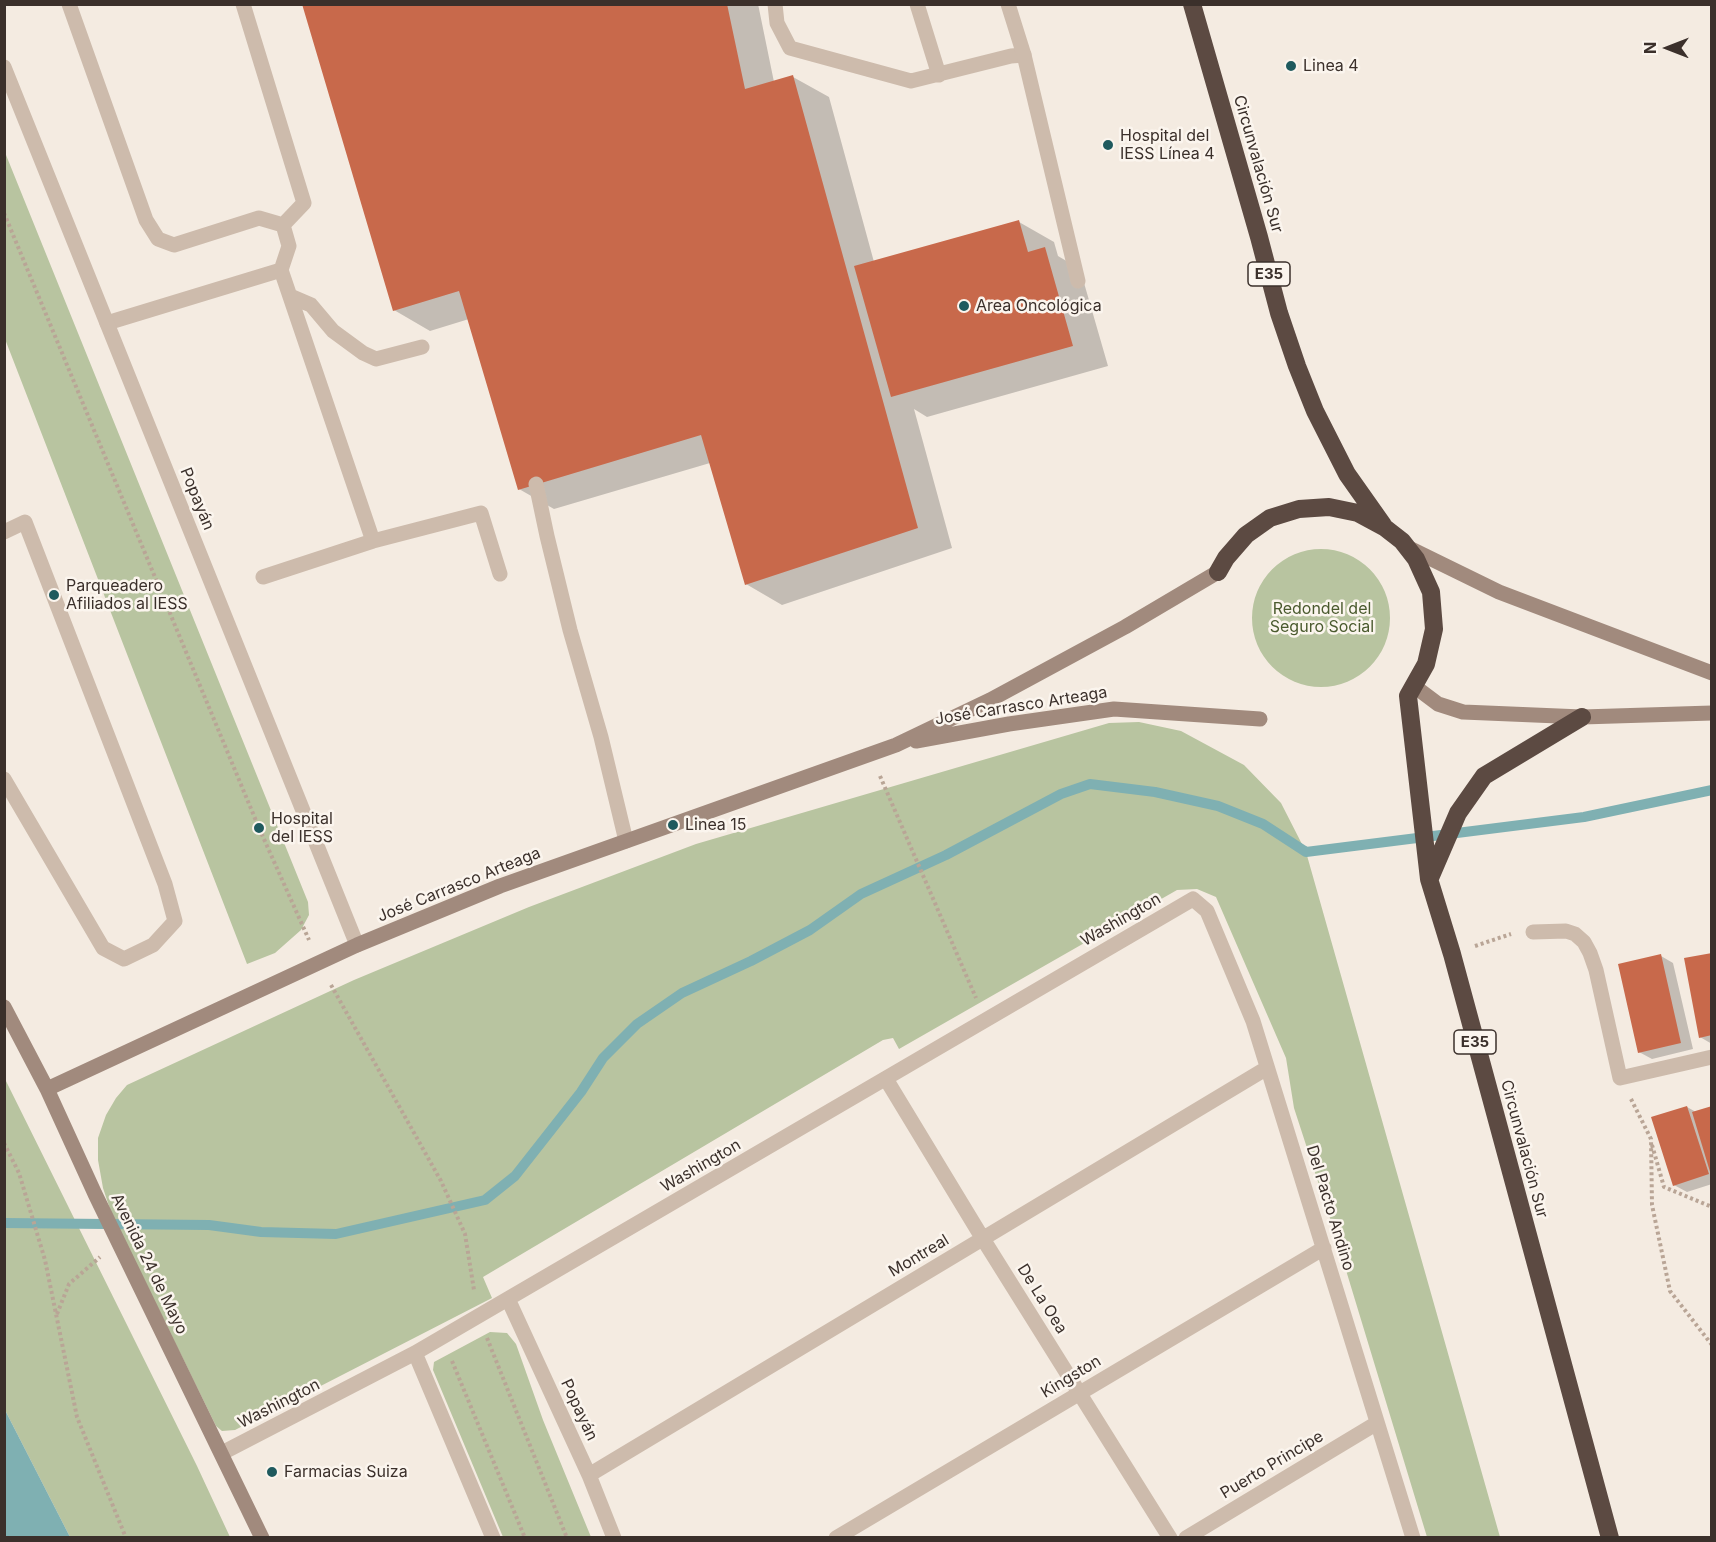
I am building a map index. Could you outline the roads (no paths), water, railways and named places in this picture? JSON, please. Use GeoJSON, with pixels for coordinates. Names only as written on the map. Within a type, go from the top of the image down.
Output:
{"type":"FeatureCollection","features":[{"type":"Feature","properties":{"kind":"highway","name":"Circunvalación Sur"},"geometry":{"type":"LineString","coordinates":[[1192,4],[1279,313],[1297,366],[1315,411],[1347,474],[1384,527]]}},
{"type":"Feature","properties":{"kind":"highway","name":"E35"},"geometry":{"type":"LineString","coordinates":[[1218,572],[1226,558],[1246,535],[1270,518],[1299,509],[1329,507],[1358,513],[1384,527],[1406,546],[1416,559],[1431,592],[1434,629],[1426,664],[1411,691]]}},
{"type":"Feature","properties":{"kind":"highway","name":"Circunvalación Sur"},"geometry":{"type":"LineString","coordinates":[[1411,691],[1429,879],[1452,954],[1610,1538]]}},
{"type":"Feature","properties":{"kind":"highway"},"geometry":{"type":"LineString","coordinates":[[1429,879],[1458,813],[1484,776],[1582,717]]}},
{"type":"Feature","properties":{"kind":"main road"},"geometry":{"type":"LineString","coordinates":[[1406,546],[1499,592],[1712,673]]}},
{"type":"Feature","properties":{"kind":"main road","name":"José Carrasco Arteaga"},"geometry":{"type":"LineString","coordinates":[[47,1089],[357,945],[500,886],[896,745],[990,700],[1125,627],[1218,572]]}},
{"type":"Feature","properties":{"kind":"main road"},"geometry":{"type":"LineString","coordinates":[[1411,691],[1438,704],[1463,712],[1582,717],[1712,713]]}},
{"type":"Feature","properties":{"kind":"main road","name":"José Carrasco Arteaga"},"geometry":{"type":"LineString","coordinates":[[896,745],[1009,724],[1114,709],[1260,720]]}},
{"type":"Feature","properties":{"kind":"main road","name":"Avenida 24 de Mayo"},"geometry":{"type":"LineString","coordinates":[[4,1007],[47,1089],[95,1194],[262,1538]]}},
{"type":"Feature","properties":{"kind":"street"},"geometry":{"type":"LineString","coordinates":[[69,4],[146,220],[158,239],[174,245],[259,218],[284,225]]}},
{"type":"Feature","properties":{"kind":"street"},"geometry":{"type":"LineString","coordinates":[[243,4],[304,203],[284,225]]}},
{"type":"Feature","properties":{"kind":"street"},"geometry":{"type":"LineString","coordinates":[[775,4],[777,23],[790,48],[911,81],[1011,56],[1024,55]]}},
{"type":"Feature","properties":{"kind":"street"},"geometry":{"type":"LineString","coordinates":[[917,4],[939,75]]}},
{"type":"Feature","properties":{"kind":"street"},"geometry":{"type":"LineString","coordinates":[[1008,4],[1024,55],[1078,281]]}},
{"type":"Feature","properties":{"kind":"street","name":"Popayán"},"geometry":{"type":"LineString","coordinates":[[4,67],[357,945]]}},
{"type":"Feature","properties":{"kind":"street"},"geometry":{"type":"LineString","coordinates":[[284,225],[289,246],[281,270],[373,541]]}},
{"type":"Feature","properties":{"kind":"street"},"geometry":{"type":"LineString","coordinates":[[107,323],[281,270]]}},
{"type":"Feature","properties":{"kind":"street"},"geometry":{"type":"LineString","coordinates":[[290,296],[311,304],[333,330],[363,353],[376,359],[422,347]]}},
{"type":"Feature","properties":{"kind":"street"},"geometry":{"type":"LineString","coordinates":[[536,484],[568,620],[601,737],[626,841]]}},
{"type":"Feature","properties":{"kind":"street"},"geometry":{"type":"LineString","coordinates":[[262,577],[373,541],[481,513],[500,574]]}},
{"type":"Feature","properties":{"kind":"street"},"geometry":{"type":"LineString","coordinates":[[4,532],[25,522],[165,884],[175,921],[153,945],[124,959],[103,948],[4,779]]}},
{"type":"Feature","properties":{"kind":"street","name":"Washington"},"geometry":{"type":"LineString","coordinates":[[222,1453],[442,1338],[1193,899]]}},
{"type":"Feature","properties":{"kind":"street","name":"Del Pacto Andino"},"geometry":{"type":"LineString","coordinates":[[1193,899],[1207,911],[1253,1021],[1413,1538]]}},
{"type":"Feature","properties":{"kind":"street"},"geometry":{"type":"LineString","coordinates":[[1533,932],[1566,931],[1575,934],[1584,942],[1590,953],[1620,1078],[1712,1057]]}},
{"type":"Feature","properties":{"kind":"street","name":"Montreal"},"geometry":{"type":"LineString","coordinates":[[589,1475],[1267,1068]]}},
{"type":"Feature","properties":{"kind":"street","name":"De La Oea"},"geometry":{"type":"LineString","coordinates":[[886,1079],[1170,1538]]}},
{"type":"Feature","properties":{"kind":"street","name":"Kingston"},"geometry":{"type":"LineString","coordinates":[[836,1538],[1324,1248]]}},
{"type":"Feature","properties":{"kind":"street","name":"Popayán"},"geometry":{"type":"LineString","coordinates":[[508,1299],[589,1475],[614,1538]]}},
{"type":"Feature","properties":{"kind":"street"},"geometry":{"type":"LineString","coordinates":[[415,1353],[493,1538]]}},
{"type":"Feature","properties":{"kind":"street","name":"Puerto Principe"},"geometry":{"type":"LineString","coordinates":[[1186,1538],[1377,1423]]}},
{"type":"Feature","properties":{"kind":"water"},"geometry":{"type":"Polygon","coordinates":[[[5,1410],[70,1537],[5,1537],[5,1410]]]}},
{"type":"Feature","properties":{"kind":"waterway"},"geometry":{"type":"LineString","coordinates":[[4,1223],[209,1225],[261,1232],[336,1234],[485,1200],[515,1176],[581,1092],[603,1058],[637,1024],[682,993],[810,930],[861,894],[946,855],[1061,794],[1090,784],[1155,792],[1218,806],[1263,824],[1306,852],[1584,817],[1712,790]]}},
{"type":"Feature","properties":{"kind":"place","name":"Linea 4"},"geometry":{"type":"Point","coordinates":[1291,66]}},
{"type":"Feature","properties":{"kind":"place","name":"Hospital del IESS Línea 4"},"geometry":{"type":"Point","coordinates":[1108,145]}},
{"type":"Feature","properties":{"kind":"place","name":"Area Oncológica"},"geometry":{"type":"Point","coordinates":[964,306]}},
{"type":"Feature","properties":{"kind":"place","name":"Parqueadero Afiliados al IESS"},"geometry":{"type":"Point","coordinates":[54,595]}},
{"type":"Feature","properties":{"kind":"place","name":"Linea 15"},"geometry":{"type":"Point","coordinates":[673,825]}},
{"type":"Feature","properties":{"kind":"place","name":"Hospital del IESS"},"geometry":{"type":"Point","coordinates":[259,828]}},
{"type":"Feature","properties":{"kind":"place","name":"Farmacias Suiza"},"geometry":{"type":"Point","coordinates":[272,1472]}},
{"type":"Feature","properties":{"kind":"park label","name":"Redondel del Seguro Social"},"geometry":{"type":"Point","coordinates":[1322,618]}}]}
